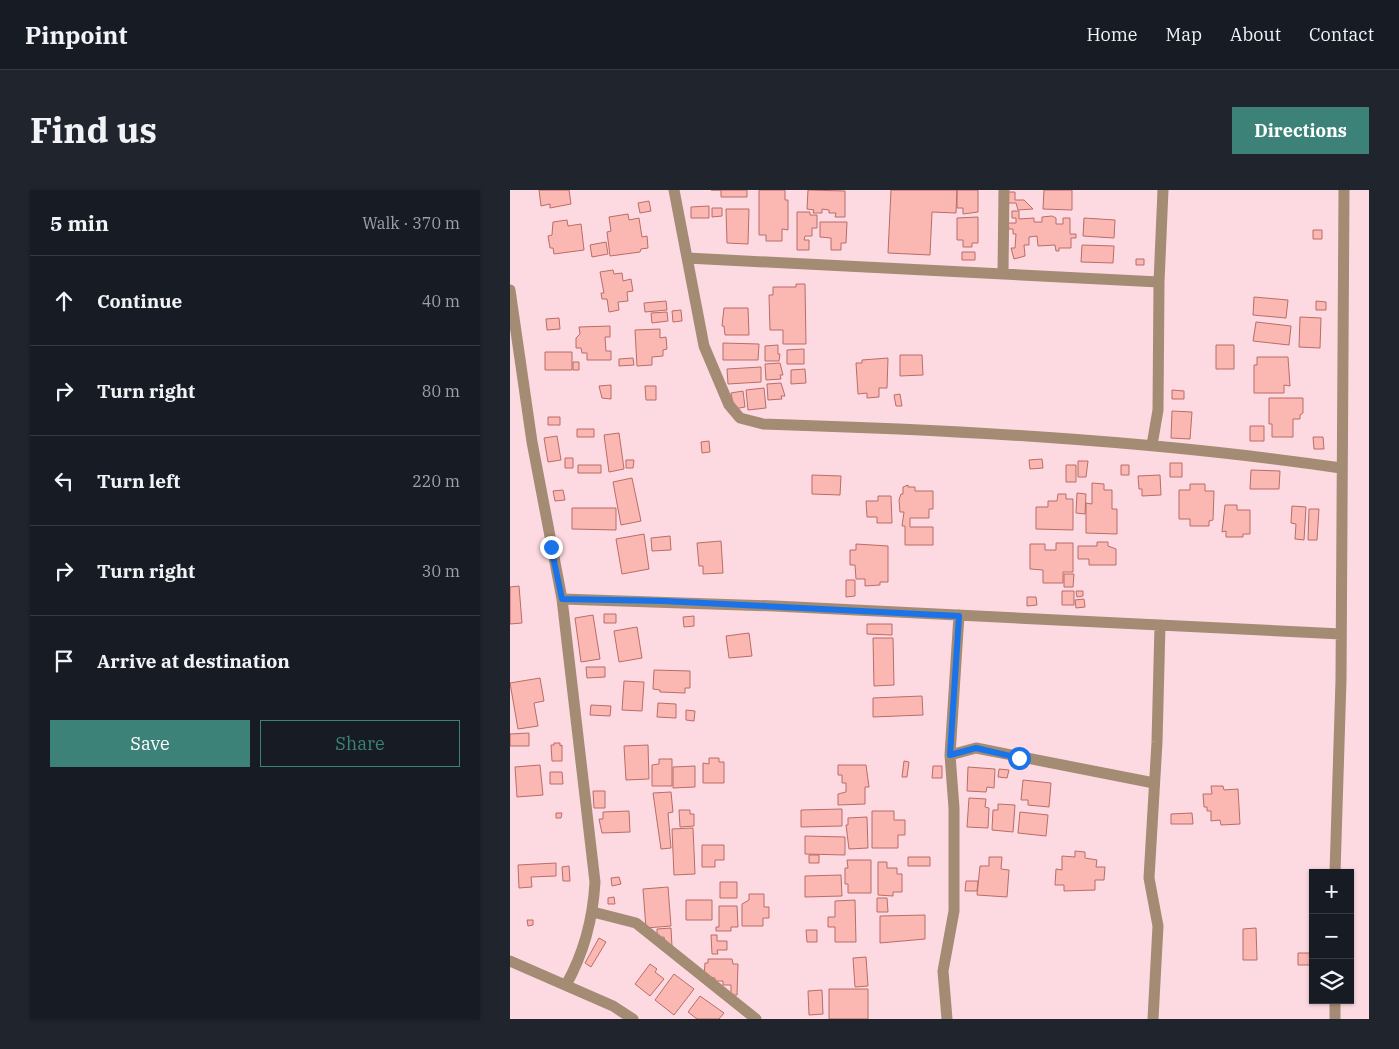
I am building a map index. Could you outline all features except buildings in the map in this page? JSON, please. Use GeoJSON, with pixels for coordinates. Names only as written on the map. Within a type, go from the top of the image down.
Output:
{"type":"FeatureCollection","features":[{"type":"Feature","properties":{"kind":"street"},"geometry":{"type":"LineString","coordinates":[[674,190],[704,346],[729,405],[740,418],[762,424],[959,433],[1152,445],[1244,454],[1341,468]]}},
{"type":"Feature","properties":{"kind":"street"},"geometry":{"type":"LineString","coordinates":[[1003,273],[1004,190]]}},
{"type":"Feature","properties":{"kind":"street"},"geometry":{"type":"LineString","coordinates":[[1152,445],[1158,402],[1159,282],[1163,190]]}},
{"type":"Feature","properties":{"kind":"street"},"geometry":{"type":"LineString","coordinates":[[1334,869],[1341,634],[1344,190]]}},
{"type":"Feature","properties":{"kind":"street"},"geometry":{"type":"LineString","coordinates":[[687,258],[1159,282]]}},
{"type":"Feature","properties":{"kind":"street"},"geometry":{"type":"LineString","coordinates":[[510,290],[532,442],[562,599],[595,882],[593,912],[575,968],[566,985]]}},
{"type":"Feature","properties":{"kind":"street"},"geometry":{"type":"LineString","coordinates":[[562,599],[672,601],[1341,634]]}},
{"type":"Feature","properties":{"kind":"street"},"geometry":{"type":"LineString","coordinates":[[947,1019],[943,971],[954,911],[954,808],[950,755],[959,616]]}},
{"type":"Feature","properties":{"kind":"street"},"geometry":{"type":"LineString","coordinates":[[1153,1019],[1158,926],[1149,878],[1160,625]]}},
{"type":"Feature","properties":{"kind":"street"},"geometry":{"type":"LineString","coordinates":[[950,755],[976,748],[1154,784]]}},
{"type":"Feature","properties":{"kind":"street"},"geometry":{"type":"LineString","coordinates":[[593,912],[636,923],[756,1019]]}},
{"type":"Feature","properties":{"kind":"street"},"geometry":{"type":"LineString","coordinates":[[510,961],[613,1006],[633,1019]]}},
{"type":"Feature","properties":{"kind":"street"},"geometry":{"type":"LineString","coordinates":[[1335,1004],[1335,1019]]}},
{"type":"Feature","properties":{"kind":"route"},"geometry":{"type":"LineString","coordinates":[[551,547],[562,599],[884,610],[959,616],[954,724],[950,755],[976,748],[1019,758]]}}]}
